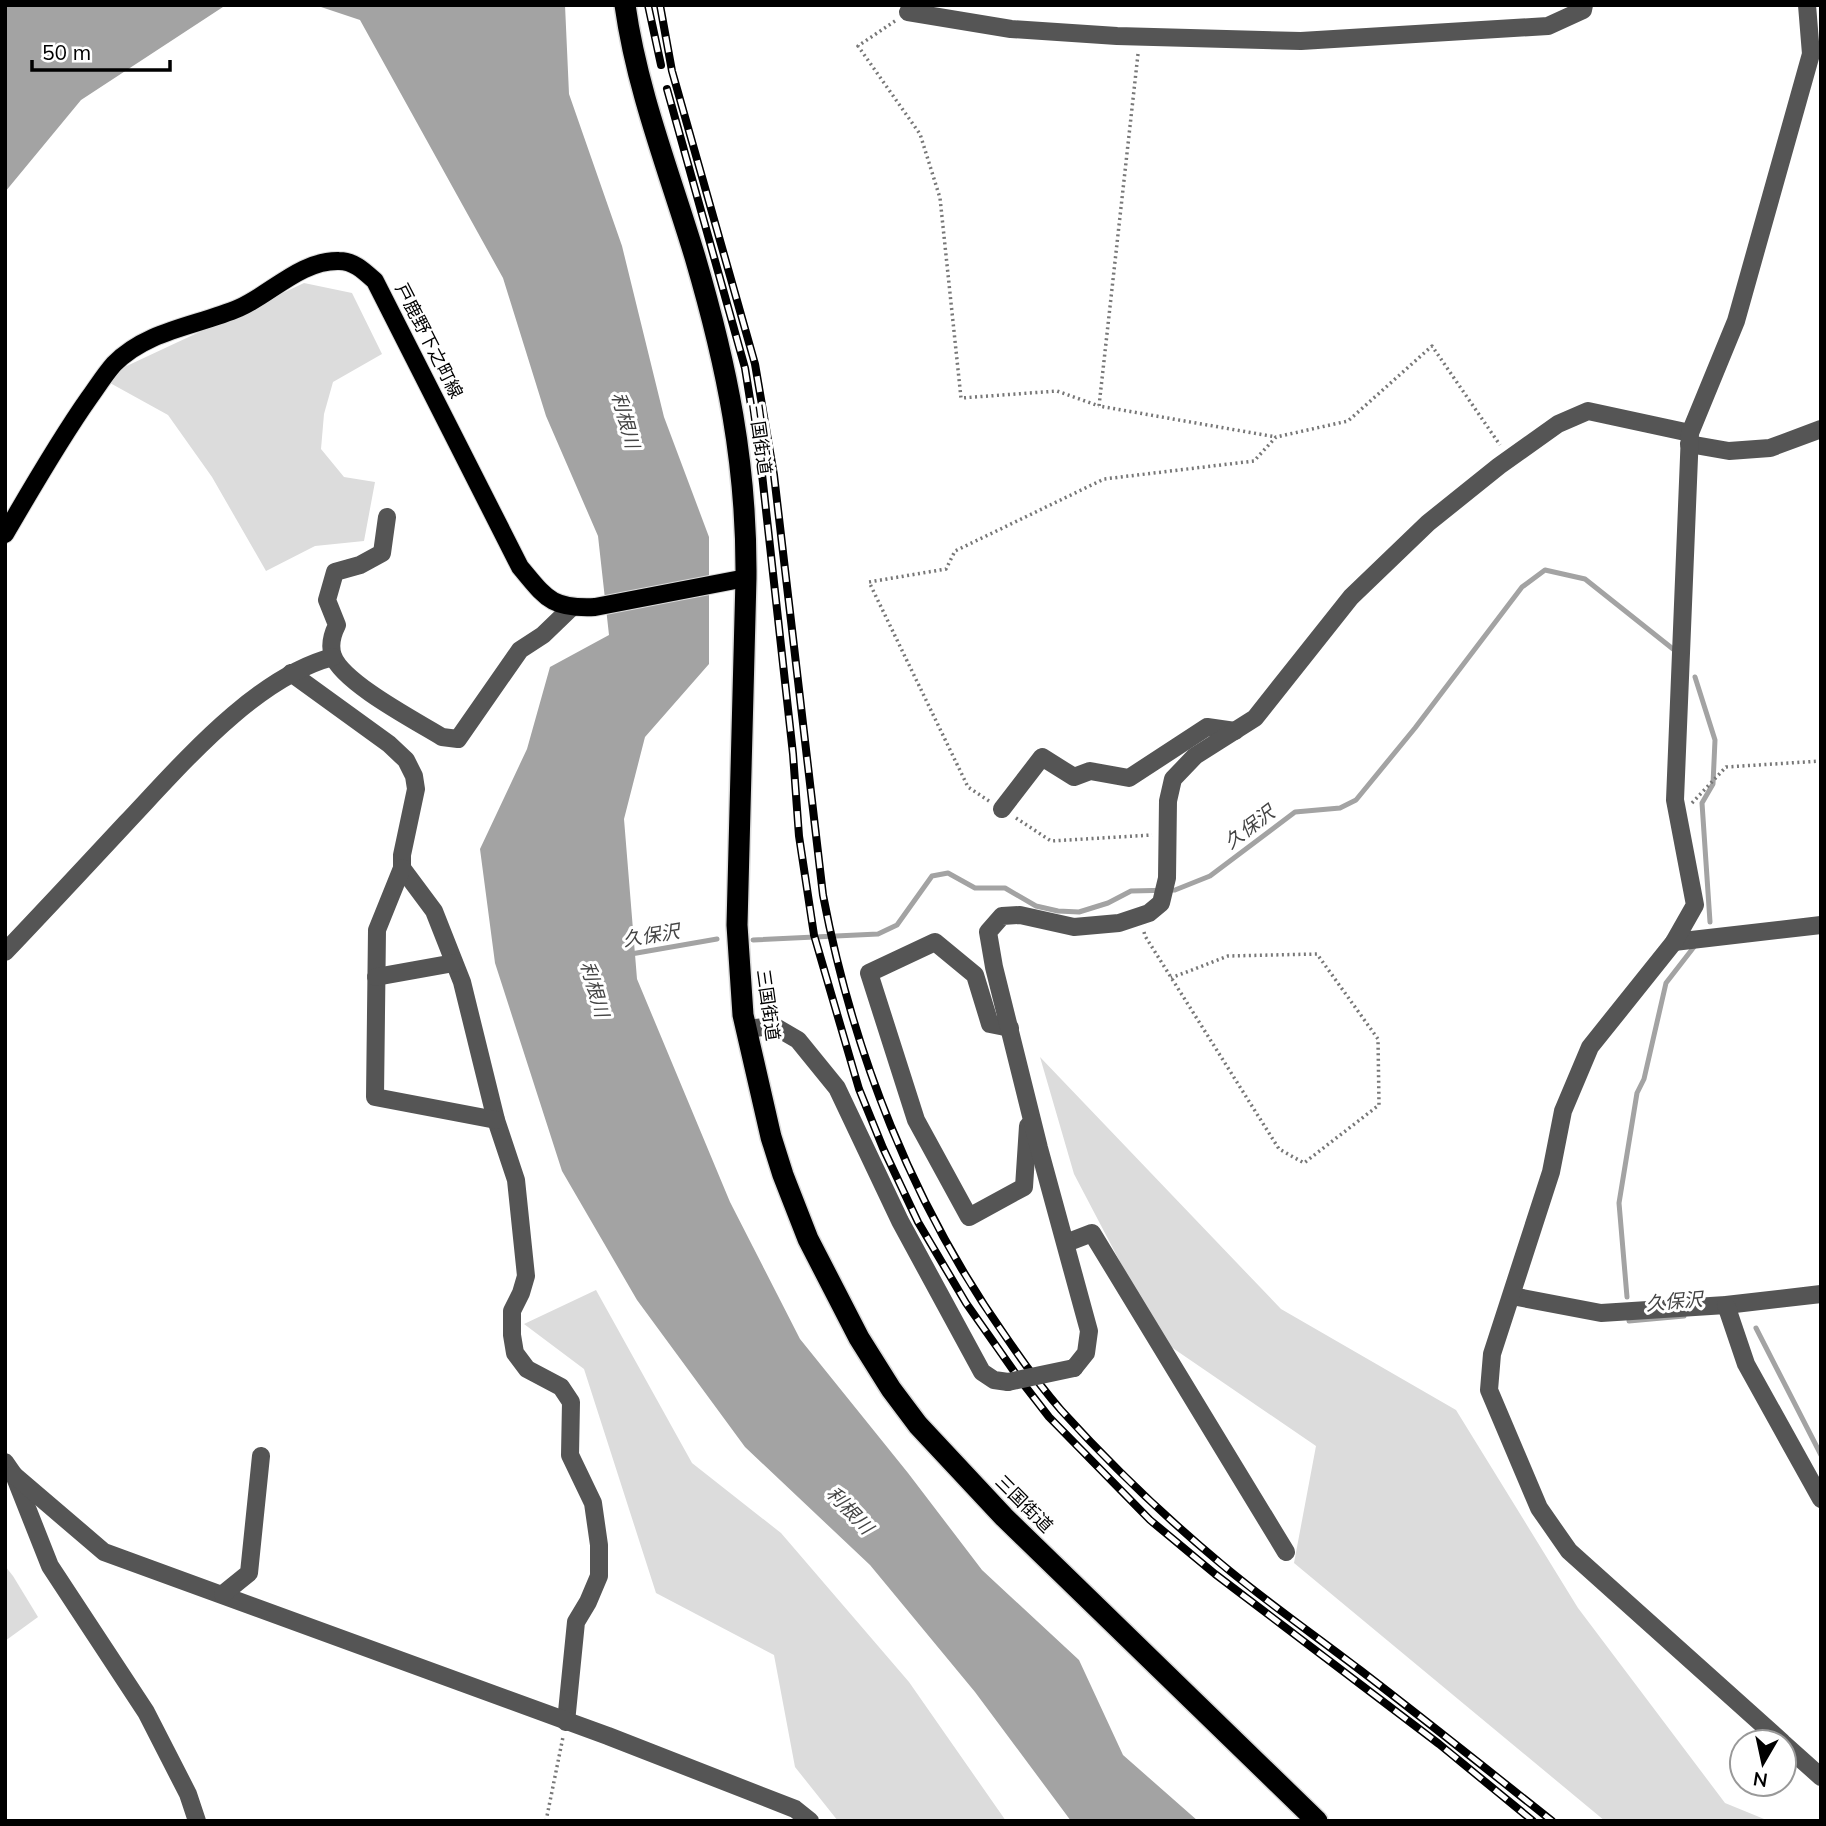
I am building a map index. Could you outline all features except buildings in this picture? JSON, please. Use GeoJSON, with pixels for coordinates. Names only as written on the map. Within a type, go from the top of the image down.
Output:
{"type":"FeatureCollection","features":[{"type":"Feature","properties":{"kind":"highway","name":"三国街道"},"geometry":{"type":"LineString","coordinates":[[625,5],[639,76],[696,260],[727,375],[741,464],[747,524],[737,925],[743,1015],[771,1137],[783,1175],[808,1239],[848,1318],[891,1390],[918,1425],[1004,1517],[1317,1821]]}},
{"type":"Feature","properties":{"kind":"main road","name":"戸鹿野下之町線"},"geometry":{"type":"LineString","coordinates":[[5,534],[59,440],[113,364],[137,345],[179,327],[240,307],[280,282],[317,265],[339,261],[358,265],[375,281],[520,566],[546,597],[570,608]]}},
{"type":"Feature","properties":{"kind":"main road"},"geometry":{"type":"LineString","coordinates":[[570,608],[595,607],[746,578]]}},
{"type":"Feature","properties":{"kind":"street"},"geometry":{"type":"LineString","coordinates":[[908,12],[1011,29],[1301,41],[1548,26],[1583,10],[1584,5]]}},
{"type":"Feature","properties":{"kind":"street"},"geometry":{"type":"LineString","coordinates":[[1766,1728],[1569,1551],[1539,1508],[1489,1390],[1492,1354],[1551,1172],[1563,1111],[1591,1047],[1674,942],[1695,905],[1675,800],[1689,438],[1735,321],[1811,54],[1807,5]]}},
{"type":"Feature","properties":{"kind":"street"},"geometry":{"type":"LineString","coordinates":[[746,1029],[774,1026],[798,1041],[837,1088],[900,1221],[982,1372],[994,1380],[1008,1382],[1074,1368],[1086,1353],[1089,1331],[994,967],[988,932],[1002,916],[1020,915],[1074,927],[1119,923],[1149,914],[1161,903],[1167,878],[1168,801],[1173,779],[1195,756],[1255,718],[1351,597],[1427,523],[1509,458],[1559,424],[1588,411],[1729,451],[1770,448],[1821,429]]}},
{"type":"Feature","properties":{"kind":"street"},"geometry":{"type":"LineString","coordinates":[[387,517],[382,553],[360,565],[335,572],[327,600],[337,625],[331,637],[333,657],[352,681],[442,737],[458,738],[520,650],[543,635],[570,608]]}},
{"type":"Feature","properties":{"kind":"street"},"geometry":{"type":"LineString","coordinates":[[5,952],[217,730],[273,683],[314,662],[333,657]]}},
{"type":"Feature","properties":{"kind":"street"},"geometry":{"type":"LineString","coordinates":[[291,673],[389,744],[406,760],[414,776],[416,789],[402,855],[402,868],[377,930],[375,1097],[496,1120]]}},
{"type":"Feature","properties":{"kind":"street"},"geometry":{"type":"LineString","coordinates":[[1002,809],[1042,757],[1074,777],[1090,771],[1129,778],[1207,727],[1235,731]]}},
{"type":"Feature","properties":{"kind":"street"},"geometry":{"type":"LineString","coordinates":[[402,868],[434,911],[462,982],[496,1120],[516,1180],[526,1276],[522,1293],[512,1311],[515,1353],[527,1369],[561,1387],[570,1402],[570,1455],[593,1503],[599,1545],[599,1576],[576,1622],[566,1722]]}},
{"type":"Feature","properties":{"kind":"street"},"geometry":{"type":"LineString","coordinates":[[1674,942],[1821,925]]}},
{"type":"Feature","properties":{"kind":"street"},"geometry":{"type":"LineString","coordinates":[[1010,1028],[990,1024],[975,975],[935,942],[869,974],[916,1119],[969,1217],[1024,1187],[1030,1109]]}},
{"type":"Feature","properties":{"kind":"street"},"geometry":{"type":"LineString","coordinates":[[376,976],[454,963]]}},
{"type":"Feature","properties":{"kind":"street"},"geometry":{"type":"LineString","coordinates":[[1066,1243],[1092,1233],[1286,1552]]}},
{"type":"Feature","properties":{"kind":"street"},"geometry":{"type":"LineString","coordinates":[[1512,1296],[1601,1313],[1726,1305],[1821,1294]]}},
{"type":"Feature","properties":{"kind":"street"},"geometry":{"type":"LineString","coordinates":[[1726,1305],[1746,1364],[1821,1499]]}},
{"type":"Feature","properties":{"kind":"street"},"geometry":{"type":"LineString","coordinates":[[223,1594],[249,1573],[261,1456]]}},
{"type":"Feature","properties":{"kind":"street"},"geometry":{"type":"LineString","coordinates":[[10,1468],[104,1552],[608,1736],[795,1810],[810,1821]]}},
{"type":"Feature","properties":{"kind":"street"},"geometry":{"type":"LineString","coordinates":[[10,1468],[50,1566],[146,1712],[188,1794],[197,1821]]}},
{"type":"Feature","properties":{"kind":"street"},"geometry":{"type":"LineString","coordinates":[[1798,1756],[1821,1777]]}},
{"type":"Feature","properties":{"kind":"path"},"geometry":{"type":"LineString","coordinates":[[908,12],[858,47],[920,134],[940,198],[961,398],[1057,391],[1099,406],[1276,438],[1348,421],[1432,346],[1509,458]]}},
{"type":"Feature","properties":{"kind":"path"},"geometry":{"type":"LineString","coordinates":[[1099,406],[1140,36]]}},
{"type":"Feature","properties":{"kind":"path"},"geometry":{"type":"LineString","coordinates":[[1167,834],[1052,841],[968,787],[869,582],[946,569],[955,551],[1104,479],[1254,461],[1276,438]]}},
{"type":"Feature","properties":{"kind":"path"},"geometry":{"type":"LineString","coordinates":[[1678,818],[1727,767],[1821,761]]}},
{"type":"Feature","properties":{"kind":"path"},"geometry":{"type":"LineString","coordinates":[[1139,916],[1145,936],[1171,978],[1279,1149],[1304,1163],[1379,1105],[1378,1039],[1317,954],[1228,956],[1171,978]]}},
{"type":"Feature","properties":{"kind":"path"},"geometry":{"type":"LineString","coordinates":[[546,1821],[566,1722]]}},
{"type":"Feature","properties":{"kind":"shaded area"},"geometry":{"type":"Polygon","coordinates":[[[304,283],[352,293],[382,354],[333,382],[324,414],[321,449],[344,477],[375,482],[364,541],[315,546],[266,571],[212,477],[168,415],[101,378],[304,283]]]}},
{"type":"Feature","properties":{"kind":"shaded area"},"geometry":{"type":"Polygon","coordinates":[[[1040,1057],[1281,1309],[1456,1410],[1578,1608],[1725,1803],[1769,1821],[1605,1821],[1294,1563],[1316,1446],[1161,1340],[1074,1174],[1040,1057]]]}},
{"type":"Feature","properties":{"kind":"shaded area"},"geometry":{"type":"Polygon","coordinates":[[[596,1290],[692,1463],[781,1533],[909,1682],[1006,1821],[838,1821],[795,1767],[774,1655],[656,1593],[584,1369],[524,1324],[596,1290]]]}},
{"type":"Feature","properties":{"kind":"shaded area"},"geometry":{"type":"Polygon","coordinates":[[[5,1566],[38,1617],[5,1641],[5,1566]]]}},
{"type":"Feature","properties":{"kind":"water"},"geometry":{"type":"Polygon","coordinates":[[[5,5],[226,5],[81,100],[5,192],[5,5]]]}},
{"type":"Feature","properties":{"kind":"water","name":"利根川"},"geometry":{"type":"Polygon","coordinates":[[[315,5],[565,5],[569,94],[622,246],[664,417],[709,537],[709,664],[645,737],[624,819],[637,979],[730,1202],[800,1339],[982,1570],[1079,1660],[1123,1755],[1198,1821],[1071,1821],[975,1692],[870,1565],[745,1447],[637,1300],[562,1171],[495,963],[480,849],[527,749],[550,667],[609,635],[598,536],[546,416],[503,278],[360,20],[315,5]]]}},
{"type":"Feature","properties":{"kind":"waterway","name":"久保沢"},"geometry":{"type":"LineString","coordinates":[[753,940],[878,934],[897,925],[932,876],[948,873],[975,888],[1005,888],[1036,906],[1079,912],[1108,903],[1131,891],[1175,890],[1210,876],[1295,812],[1340,808],[1356,800],[1415,728],[1522,587],[1545,570],[1585,579],[1673,649]]}},
{"type":"Feature","properties":{"kind":"waterway","name":"久保沢"},"geometry":{"type":"LineString","coordinates":[[1695,677],[1715,740],[1713,784],[1702,803],[1710,922]]}},
{"type":"Feature","properties":{"kind":"waterway","name":"久保沢"},"geometry":{"type":"LineString","coordinates":[[631,954],[717,939]]}},
{"type":"Feature","properties":{"kind":"waterway","name":"久保沢"},"geometry":{"type":"LineString","coordinates":[[1627,1297],[1619,1203],[1637,1093],[1644,1079],[1666,983],[1697,943]]}},
{"type":"Feature","properties":{"kind":"waterway","name":"久保沢"},"geometry":{"type":"LineString","coordinates":[[1629,1321],[1684,1316]]}},
{"type":"Feature","properties":{"kind":"waterway","name":"久保沢"},"geometry":{"type":"LineString","coordinates":[[1756,1328],[1821,1455]]}},
{"type":"Feature","properties":{"kind":"railway"},"geometry":{"type":"LineString","coordinates":[[648,5],[661,65]]}},
{"type":"Feature","properties":{"kind":"railway"},"geometry":{"type":"LineString","coordinates":[[660,5],[672,71],[755,364],[774,475],[823,895],[851,1012],[891,1126],[915,1181],[942,1235],[1019,1356],[1061,1410],[1118,1470],[1236,1576],[1384,1688],[1552,1821]]}},
{"type":"Feature","properties":{"kind":"railway"},"geometry":{"type":"LineString","coordinates":[[667,89],[745,368],[762,474],[793,754],[799,836],[814,935],[859,1089],[918,1222],[966,1303],[1049,1417],[1150,1520],[1215,1574],[1439,1744],[1533,1821]]}}]}
